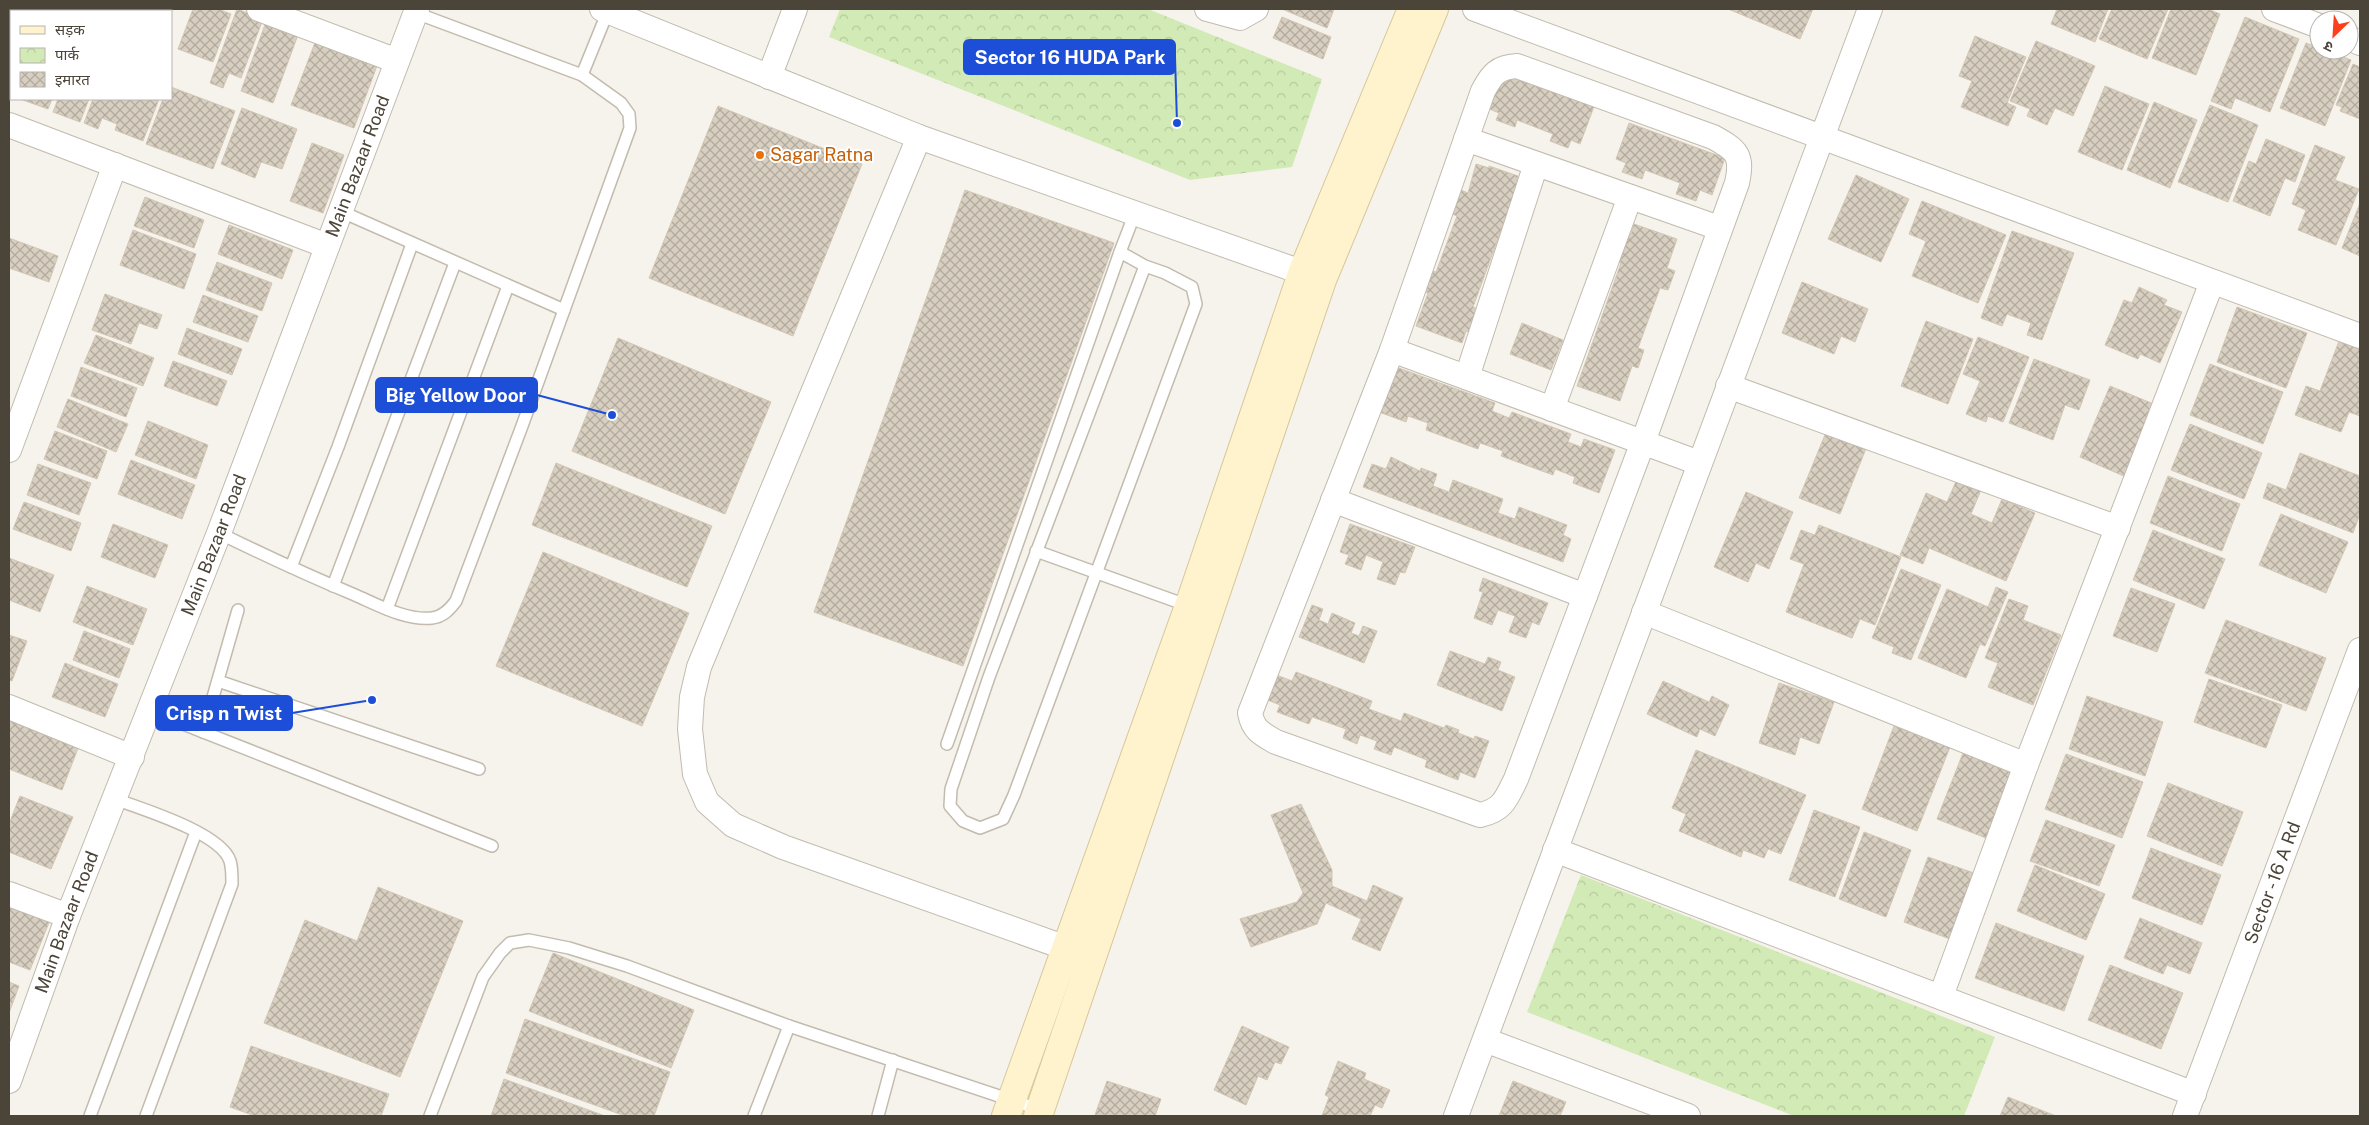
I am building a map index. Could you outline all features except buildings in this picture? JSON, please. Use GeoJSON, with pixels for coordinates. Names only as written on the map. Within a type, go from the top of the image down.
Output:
{"type":"FeatureCollection","features":[{"type":"Feature","properties":{"kind":"street"},"geometry":{"type":"LineString","coordinates":[[259,9],[398,60]]}},
{"type":"Feature","properties":{"kind":"street"},"geometry":{"type":"LineString","coordinates":[[770,77],[795,9]]}},
{"type":"Feature","properties":{"kind":"street"},"geometry":{"type":"LineString","coordinates":[[1207,9],[1240,18],[1256,9]]}},
{"type":"Feature","properties":{"kind":"street"},"geometry":{"type":"LineString","coordinates":[[1039,1113],[1092,958],[1199,609],[1312,275],[1412,9]]}},
{"type":"Feature","properties":{"kind":"street"},"geometry":{"type":"LineString","coordinates":[[1312,275],[1434,9]]}},
{"type":"Feature","properties":{"kind":"street"},"geometry":{"type":"LineString","coordinates":[[1475,9],[2360,336]]}},
{"type":"Feature","properties":{"kind":"street"},"geometry":{"type":"LineString","coordinates":[[1456,1116],[1870,9]]}},
{"type":"Feature","properties":{"kind":"street"},"geometry":{"type":"LineString","coordinates":[[2274,9],[2309,18]]}},
{"type":"Feature","properties":{"kind":"street"},"geometry":{"type":"LineString","coordinates":[[605,10],[919,137],[1312,275]]}},
{"type":"Feature","properties":{"kind":"street","name":"Main Bazaar Road"},"geometry":{"type":"LineString","coordinates":[[10,1077],[68,916],[219,533],[417,11]]}},
{"type":"Feature","properties":{"kind":"street"},"geometry":{"type":"LineString","coordinates":[[1517,66],[1713,137],[1728,145],[1739,156],[1740,168],[1737,184],[1719,228],[1643,442],[1516,778],[1508,795],[1495,811],[1480,815],[1276,742],[1262,735],[1252,725],[1250,713],[1392,350],[1466,139],[1483,91],[1491,76],[1502,67],[1517,66]]}},
{"type":"Feature","properties":{"kind":"street"},"geometry":{"type":"LineString","coordinates":[[9,125],[327,246]]}},
{"type":"Feature","properties":{"kind":"street"},"geometry":{"type":"LineString","coordinates":[[919,137],[699,668],[692,697],[690,729],[695,774],[707,802],[733,825],[783,846],[1092,958]]}},
{"type":"Feature","properties":{"kind":"street"},"geometry":{"type":"LineString","coordinates":[[1466,139],[1719,228]]}},
{"type":"Feature","properties":{"kind":"street"},"geometry":{"type":"LineString","coordinates":[[1467,377],[1536,164]]}},
{"type":"Feature","properties":{"kind":"street"},"geometry":{"type":"LineString","coordinates":[[9,450],[115,165]]}},
{"type":"Feature","properties":{"kind":"street"},"geometry":{"type":"LineString","coordinates":[[1552,409],[1630,197]]}},
{"type":"Feature","properties":{"kind":"street"},"geometry":{"type":"LineString","coordinates":[[1941,996],[2026,765],[2212,282]]}},
{"type":"Feature","properties":{"kind":"street"},"geometry":{"type":"LineString","coordinates":[[1392,350],[1699,463]]}},
{"type":"Feature","properties":{"kind":"street"},"geometry":{"type":"LineString","coordinates":[[1728,386],[2118,528]]}},
{"type":"Feature","properties":{"kind":"street"},"geometry":{"type":"LineString","coordinates":[[1333,500],[1585,596]]}},
{"type":"Feature","properties":{"kind":"street"},"geometry":{"type":"LineString","coordinates":[[1008,1108],[1065,948],[1199,609]]}},
{"type":"Feature","properties":{"kind":"street"},"geometry":{"type":"LineString","coordinates":[[1644,612],[2026,765]]}},
{"type":"Feature","properties":{"kind":"street","name":"Sector - 16 A Rd"},"geometry":{"type":"LineString","coordinates":[[2185,1116],[2360,650]]}},
{"type":"Feature","properties":{"kind":"street"},"geometry":{"type":"LineString","coordinates":[[9,707],[132,757]]}},
{"type":"Feature","properties":{"kind":"street"},"geometry":{"type":"LineString","coordinates":[[1555,850],[2194,1094]]}},
{"type":"Feature","properties":{"kind":"street"},"geometry":{"type":"LineString","coordinates":[[9,894],[68,916]]}},
{"type":"Feature","properties":{"kind":"street"},"geometry":{"type":"LineString","coordinates":[[1485,1040],[1688,1116]]}},
{"type":"Feature","properties":{"kind":"lane"},"geometry":{"type":"LineString","coordinates":[[582,75],[605,10]]}},
{"type":"Feature","properties":{"kind":"lane"},"geometry":{"type":"LineString","coordinates":[[219,533],[333,586],[387,609],[417,618],[433,618],[448,612],[456,601],[630,128],[629,114],[621,103],[582,75],[417,11]]}},
{"type":"Feature","properties":{"kind":"lane"},"geometry":{"type":"LineString","coordinates":[[340,212],[564,310]]}},
{"type":"Feature","properties":{"kind":"lane"},"geometry":{"type":"LineString","coordinates":[[947,744],[1135,213]]}},
{"type":"Feature","properties":{"kind":"lane"},"geometry":{"type":"LineString","coordinates":[[291,567],[338,447],[412,244]]}},
{"type":"Feature","properties":{"kind":"lane"},"geometry":{"type":"LineString","coordinates":[[1120,252],[1144,266],[1165,273],[1192,287],[1196,304],[1014,795],[1003,819],[980,828],[963,821],[950,806],[951,789],[989,677],[1144,266]]}},
{"type":"Feature","properties":{"kind":"lane"},"geometry":{"type":"LineString","coordinates":[[333,586],[455,263]]}},
{"type":"Feature","properties":{"kind":"lane"},"geometry":{"type":"LineString","coordinates":[[387,609],[508,286]]}},
{"type":"Feature","properties":{"kind":"lane"},"geometry":{"type":"LineString","coordinates":[[1036,551],[1199,609]]}},
{"type":"Feature","properties":{"kind":"lane"},"geometry":{"type":"LineString","coordinates":[[203,732],[238,610]]}},
{"type":"Feature","properties":{"kind":"lane"},"geometry":{"type":"LineString","coordinates":[[218,681],[479,769]]}},
{"type":"Feature","properties":{"kind":"lane"},"geometry":{"type":"LineString","coordinates":[[150,711],[492,846]]}},
{"type":"Feature","properties":{"kind":"lane"},"geometry":{"type":"LineString","coordinates":[[115,799],[214,840],[230,860],[232,884],[146,1116]]}},
{"type":"Feature","properties":{"kind":"lane"},"geometry":{"type":"LineString","coordinates":[[90,1116],[196,832]]}},
{"type":"Feature","properties":{"kind":"lane"},"geometry":{"type":"LineString","coordinates":[[430,1116],[483,977],[500,953],[510,943],[529,940],[570,948],[627,966],[788,1026],[893,1060],[1008,1108],[1039,1113]]}},
{"type":"Feature","properties":{"kind":"lane"},"geometry":{"type":"LineString","coordinates":[[754,1116],[788,1026]]}},
{"type":"Feature","properties":{"kind":"lane"},"geometry":{"type":"LineString","coordinates":[[878,1116],[893,1060]]}},
{"type":"Feature","properties":{"kind":"green space"},"geometry":{"type":"Polygon","coordinates":[[[840,9],[1148,9],[1322,79],[1292,167],[1190,180],[829,37],[840,9]]]}},
{"type":"Feature","properties":{"kind":"green space"},"geometry":{"type":"Polygon","coordinates":[[[1581,875],[1995,1037],[1964,1116],[1794,1116],[1527,1012],[1581,875]]]}},
{"type":"Feature","properties":{"kind":"place","name":"Sector 16 HUDA Park"},"geometry":{"type":"Point","coordinates":[1177,123]}},
{"type":"Feature","properties":{"kind":"place","name":"Sagar Ratna"},"geometry":{"type":"Point","coordinates":[760,155]}},
{"type":"Feature","properties":{"kind":"place","name":"Big Yellow Door"},"geometry":{"type":"Point","coordinates":[612,415]}},
{"type":"Feature","properties":{"kind":"place","name":"Crisp n Twist"},"geometry":{"type":"Point","coordinates":[372,700]}}]}
